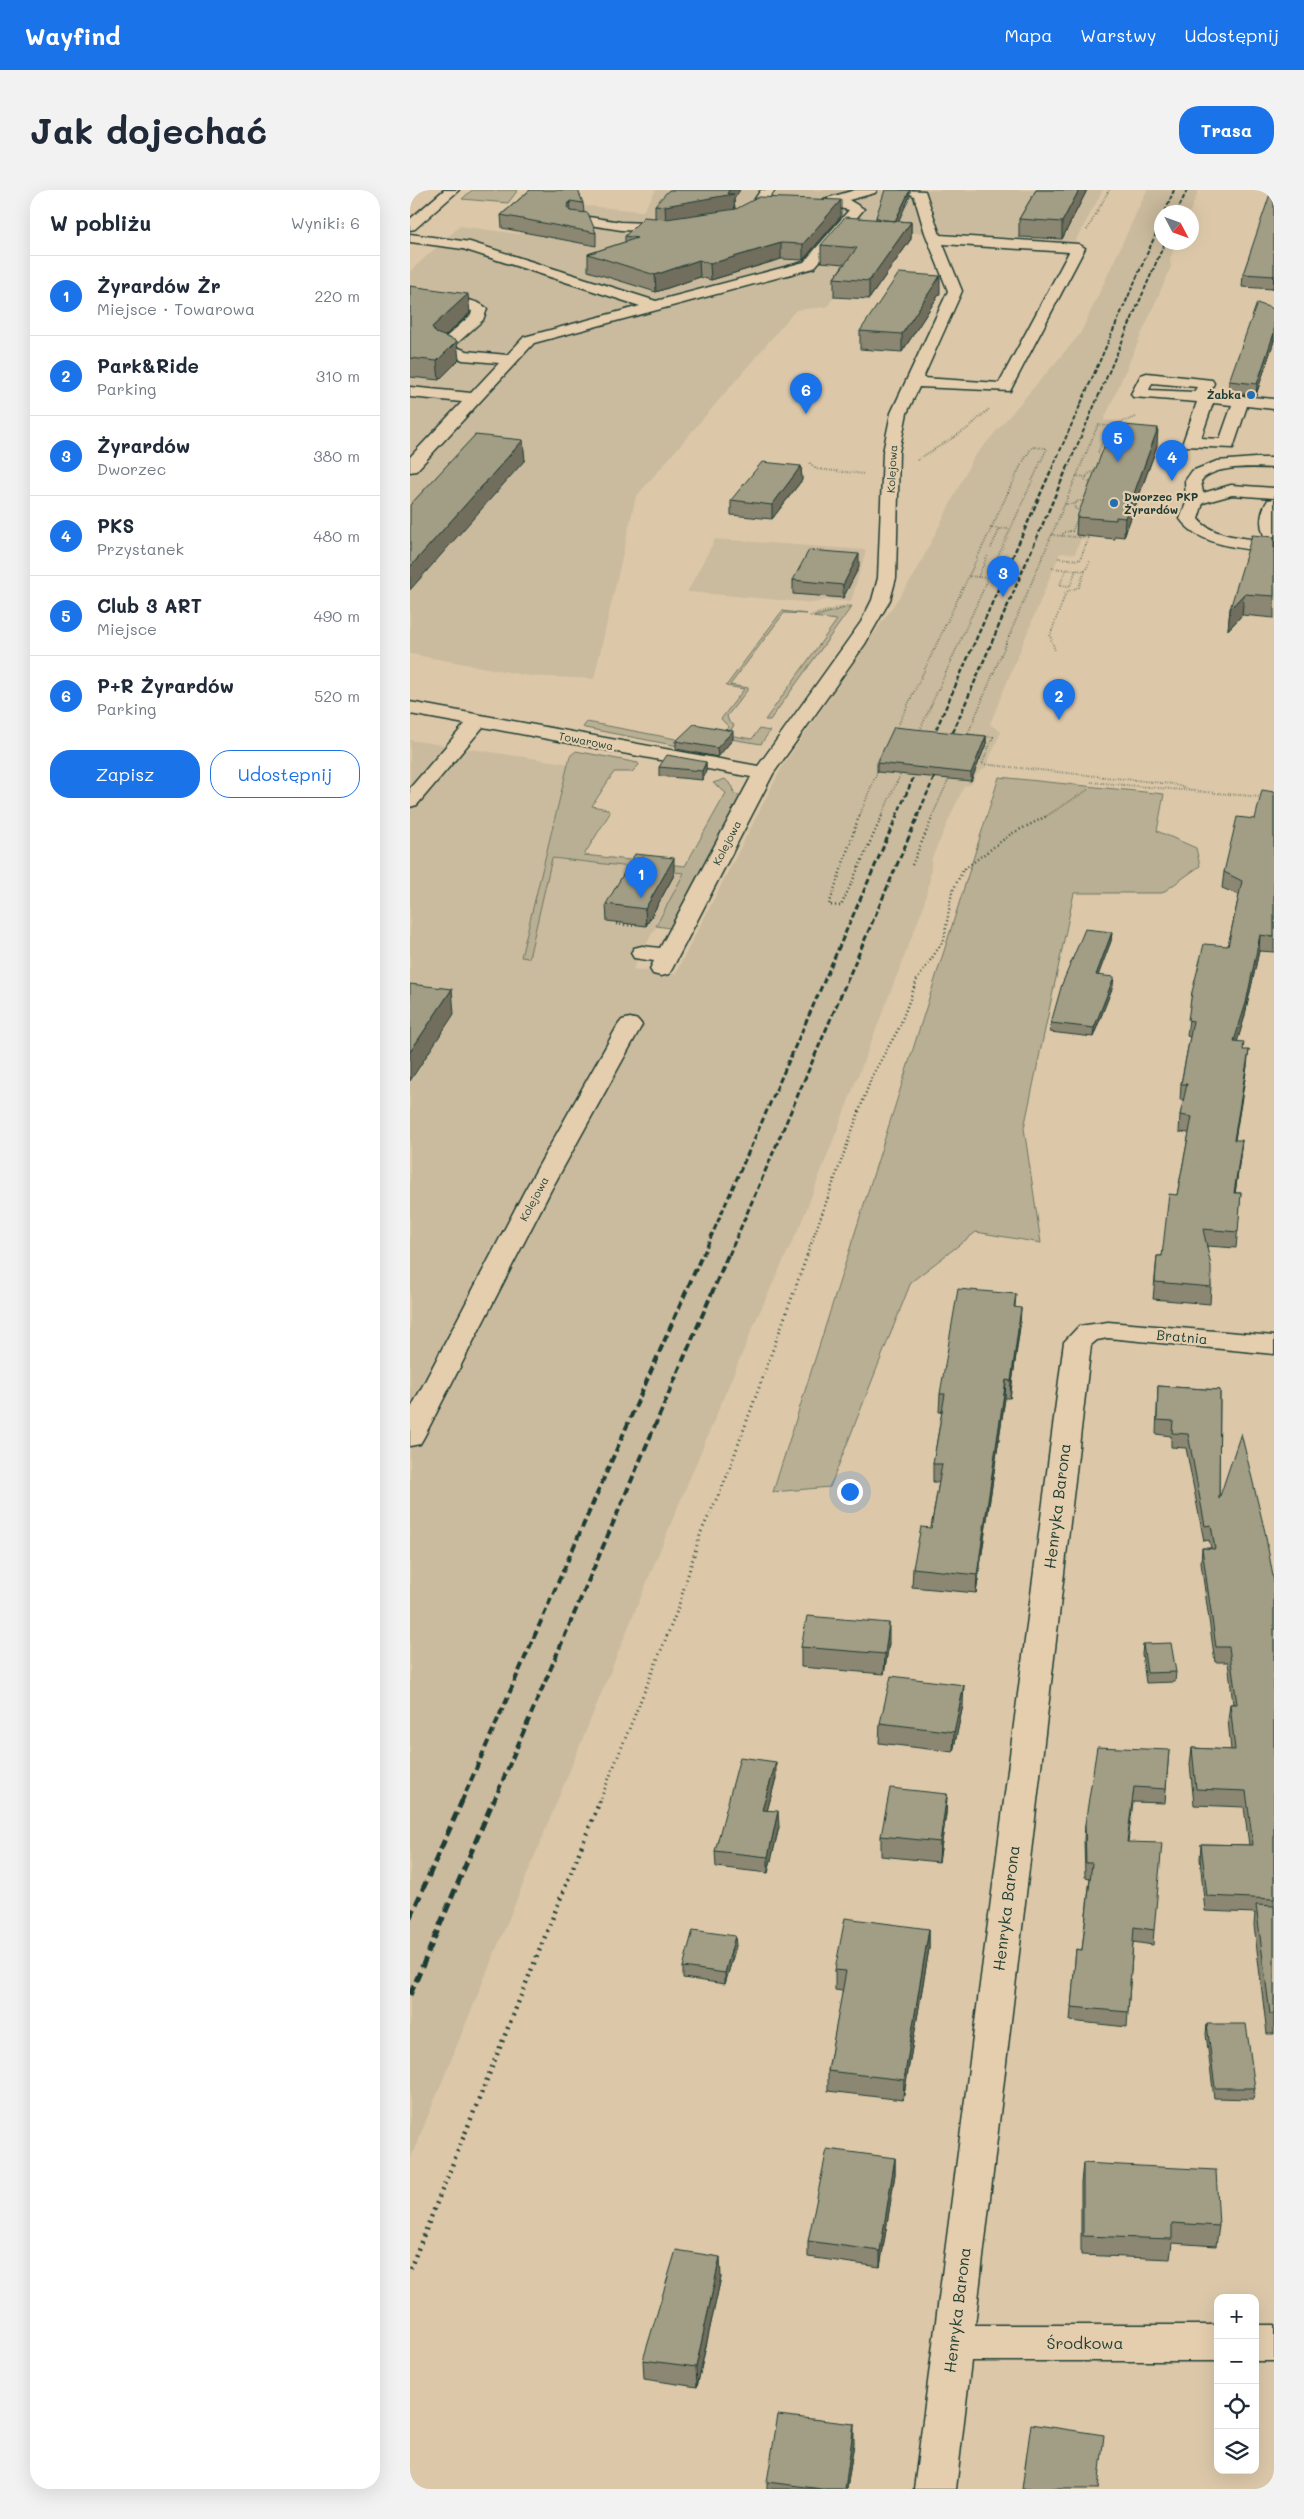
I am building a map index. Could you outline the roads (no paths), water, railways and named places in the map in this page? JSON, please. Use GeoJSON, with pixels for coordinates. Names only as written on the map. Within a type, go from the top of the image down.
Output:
{"type":"FeatureCollection","features":[{"type":"Feature","properties":{"kind":"street"},"geometry":{"type":"LineString","coordinates":[[410,226],[452,190]]}},
{"type":"Feature","properties":{"kind":"street"},"geometry":{"type":"LineString","coordinates":[[743,215],[757,206],[768,190]]}},
{"type":"Feature","properties":{"kind":"street"},"geometry":{"type":"LineString","coordinates":[[757,206],[807,206],[829,202],[870,190]]}},
{"type":"Feature","properties":{"kind":"street"},"geometry":{"type":"LineString","coordinates":[[410,466],[529,340],[808,265],[875,190]]}},
{"type":"Feature","properties":{"kind":"street","name":"Kolejowa"},"geometry":{"type":"LineString","coordinates":[[642,953],[665,963],[763,773],[866,629],[881,600],[887,578],[891,452],[899,413],[915,382],[955,291],[920,194],[908,190]]}},
{"type":"Feature","properties":{"kind":"street"},"geometry":{"type":"LineString","coordinates":[[829,202],[847,204],[857,209]]}},
{"type":"Feature","properties":{"kind":"street"},"geometry":{"type":"LineString","coordinates":[[576,219],[666,229],[688,226]]}},
{"type":"Feature","properties":{"kind":"street"},"geometry":{"type":"LineString","coordinates":[[915,382],[1004,388],[1078,248],[934,236]]}},
{"type":"Feature","properties":{"kind":"street"},"geometry":{"type":"LineString","coordinates":[[410,238],[465,245],[656,306]]}},
{"type":"Feature","properties":{"kind":"street"},"geometry":{"type":"LineString","coordinates":[[410,298],[465,304],[480,309],[478,317],[443,348],[463,355],[511,360]]}},
{"type":"Feature","properties":{"kind":"street"},"geometry":{"type":"LineString","coordinates":[[410,392],[474,398]]}},
{"type":"Feature","properties":{"kind":"street"},"geometry":{"type":"LineString","coordinates":[[1241,401],[1227,444],[1191,442],[1204,398],[1241,401],[1274,404]]}},
{"type":"Feature","properties":{"kind":"street"},"geometry":{"type":"LineString","coordinates":[[1274,463],[1238,463],[1201,473],[1194,479],[1192,484],[1195,500],[1190,519],[1192,524],[1200,530],[1234,541],[1274,547]]}},
{"type":"Feature","properties":{"kind":"street"},"geometry":{"type":"LineString","coordinates":[[1195,500],[1231,490],[1274,493]]}},
{"type":"Feature","properties":{"kind":"street"},"geometry":{"type":"LineString","coordinates":[[1217,535],[1249,531],[1272,532],[1274,504]]}},
{"type":"Feature","properties":{"kind":"street","name":"Towarowa"},"geometry":{"type":"LineString","coordinates":[[410,708],[763,773]]}},
{"type":"Feature","properties":{"kind":"street"},"geometry":{"type":"LineString","coordinates":[[410,801],[478,721]]}},
{"type":"Feature","properties":{"kind":"street","name":"Kolejowa"},"geometry":{"type":"LineString","coordinates":[[410,1437],[538,1190],[630,1025]]}},
{"type":"Feature","properties":{"kind":"street","name":"Bratnia"},"geometry":{"type":"LineString","coordinates":[[1090,1332],[1108,1330],[1274,1345]]}},
{"type":"Feature","properties":{"kind":"street","name":"Henryka Barona"},"geometry":{"type":"LineString","coordinates":[[935,2489],[1078,1342],[1090,1332]]}},
{"type":"Feature","properties":{"kind":"street"},"geometry":{"type":"LineString","coordinates":[[1259,2343],[1274,2342]]}},
{"type":"Feature","properties":{"kind":"street","name":"Środkowa"},"geometry":{"type":"LineString","coordinates":[[952,2343],[1214,2343]]}},
{"type":"Feature","properties":{"kind":"railway"},"geometry":{"type":"LineString","coordinates":[[1168,205],[1174,190]]}},
{"type":"Feature","properties":{"kind":"railway"},"geometry":{"type":"LineString","coordinates":[[1180,205],[1187,190]]}},
{"type":"Feature","properties":{"kind":"railway"},"geometry":{"type":"LineString","coordinates":[[1052,469],[1154,238]]}},
{"type":"Feature","properties":{"kind":"railway"},"geometry":{"type":"LineString","coordinates":[[1067,469],[1162,250]]}},
{"type":"Feature","properties":{"kind":"railway"},"geometry":{"type":"LineString","coordinates":[[930,743],[1052,468]]}},
{"type":"Feature","properties":{"kind":"railway"},"geometry":{"type":"LineString","coordinates":[[947,746],[1067,468]]}},
{"type":"Feature","properties":{"kind":"railway"},"geometry":{"type":"LineString","coordinates":[[896,817],[920,763]]}},
{"type":"Feature","properties":{"kind":"railway"},"geometry":{"type":"LineString","coordinates":[[917,817],[940,764]]}},
{"type":"Feature","properties":{"kind":"railway"},"geometry":{"type":"LineString","coordinates":[[703,1255],[897,816]]}},
{"type":"Feature","properties":{"kind":"railway"},"geometry":{"type":"LineString","coordinates":[[729,1255],[918,816]]}},
{"type":"Feature","properties":{"kind":"railway"},"geometry":{"type":"LineString","coordinates":[[461,1803],[703,1253]]}},
{"type":"Feature","properties":{"kind":"railway"},"geometry":{"type":"LineString","coordinates":[[493,1803],[729,1253]]}},
{"type":"Feature","properties":{"kind":"railway"},"geometry":{"type":"LineString","coordinates":[[410,1918],[462,1801]]}},
{"type":"Feature","properties":{"kind":"railway"},"geometry":{"type":"LineString","coordinates":[[410,1995],[493,1801]]}},
{"type":"Feature","properties":{"kind":"place","name":"Żabka"},"geometry":{"type":"Point","coordinates":[1251,395]}},
{"type":"Feature","properties":{"kind":"place","name":"P+R Żyrardów"},"geometry":{"type":"Point","coordinates":[806,414]}},
{"type":"Feature","properties":{"kind":"place","name":"Club 3 ART"},"geometry":{"type":"Point","coordinates":[1118,462]}},
{"type":"Feature","properties":{"kind":"place","name":"PKS"},"geometry":{"type":"Point","coordinates":[1172,481]}},
{"type":"Feature","properties":{"kind":"place","name":"Dworzec PKP Żyrardów"},"geometry":{"type":"Point","coordinates":[1114,503]}},
{"type":"Feature","properties":{"kind":"place","name":"Żyrardów"},"geometry":{"type":"Point","coordinates":[1003,597]}},
{"type":"Feature","properties":{"kind":"place","name":"Park&Ride"},"geometry":{"type":"Point","coordinates":[1059,720]}},
{"type":"Feature","properties":{"kind":"place","name":"Żyrardów Żr"},"geometry":{"type":"Point","coordinates":[641,898]}}]}
